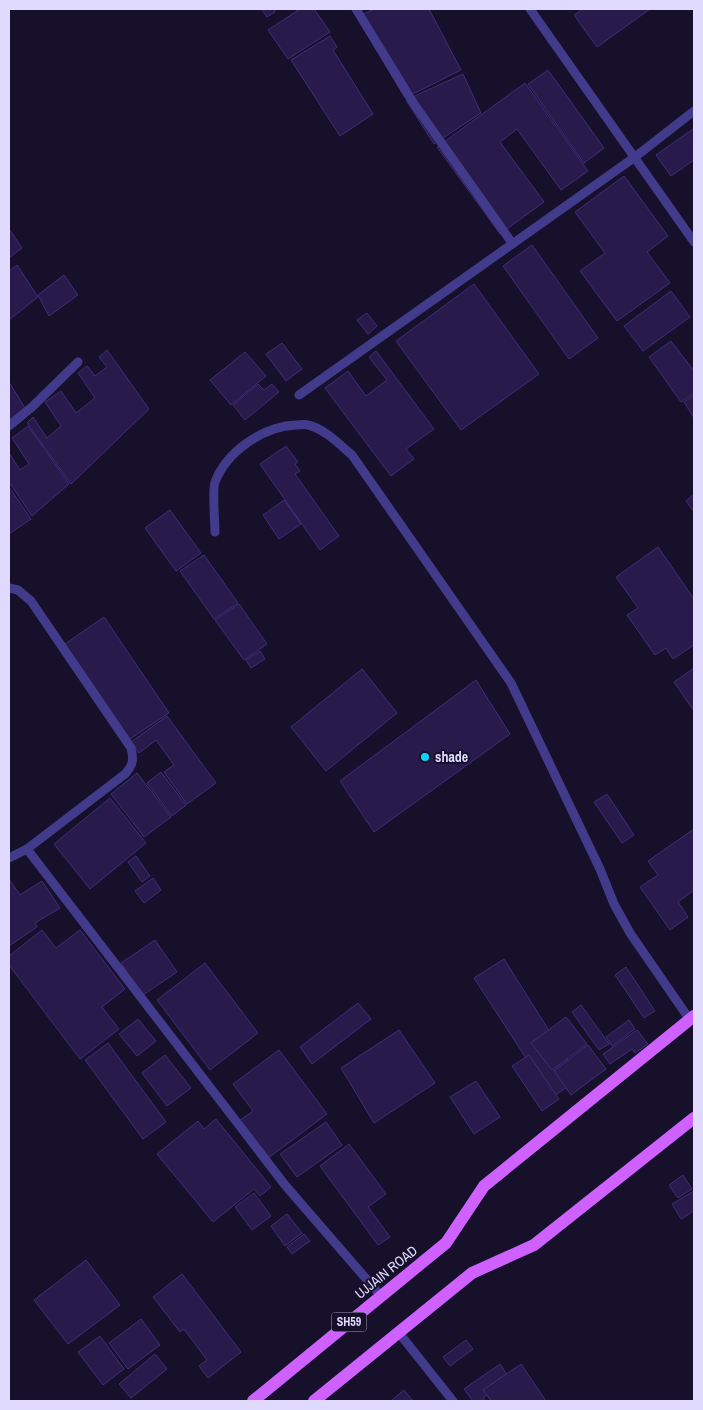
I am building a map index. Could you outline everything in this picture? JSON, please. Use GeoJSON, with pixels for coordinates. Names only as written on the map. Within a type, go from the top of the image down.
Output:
{"type":"FeatureCollection","features":[{"type":"Feature","properties":{"kind":"main road","name":"UJJAIN ROAD"},"geometry":{"type":"LineString","coordinates":[[253,1401],[446,1243],[484,1186],[692,1018]]}},
{"type":"Feature","properties":{"kind":"main road"},"geometry":{"type":"LineString","coordinates":[[314,1401],[472,1273],[534,1245],[694,1118]]}},
{"type":"Feature","properties":{"kind":"lane"},"geometry":{"type":"LineString","coordinates":[[356,9],[414,104],[512,243]]}},
{"type":"Feature","properties":{"kind":"lane"},"geometry":{"type":"LineString","coordinates":[[530,9],[694,242]]}},
{"type":"Feature","properties":{"kind":"lane"},"geometry":{"type":"LineString","coordinates":[[299,395],[635,157],[694,111]]}},
{"type":"Feature","properties":{"kind":"lane"},"geometry":{"type":"LineString","coordinates":[[9,426],[32,407],[78,362]]}},
{"type":"Feature","properties":{"kind":"lane"},"geometry":{"type":"LineString","coordinates":[[215,532],[214,483],[227,462],[245,444],[264,431],[285,425],[308,424],[328,435],[352,455],[511,683],[596,860],[614,904],[630,933],[692,1018]]}},
{"type":"Feature","properties":{"kind":"lane"},"geometry":{"type":"LineString","coordinates":[[9,588],[18,590],[31,601],[131,748],[133,758],[131,767],[125,774],[27,849],[9,858]]}},
{"type":"Feature","properties":{"kind":"lane"},"geometry":{"type":"LineString","coordinates":[[27,849],[285,1185],[381,1296]]}},
{"type":"Feature","properties":{"kind":"lane"},"geometry":{"type":"LineString","coordinates":[[399,1333],[453,1401]]}},
{"type":"Feature","properties":{"kind":"building"},"geometry":{"type":"Polygon","coordinates":[[[261,9],[274,9],[275,12],[267,17],[261,9]]]}},
{"type":"Feature","properties":{"kind":"building"},"geometry":{"type":"Polygon","coordinates":[[[300,9],[314,9],[330,32],[288,59],[268,30],[300,9]]]}},
{"type":"Feature","properties":{"kind":"building"},"geometry":{"type":"Polygon","coordinates":[[[374,9],[429,9],[461,70],[405,98],[357,17],[374,9]]]}},
{"type":"Feature","properties":{"kind":"building"},"geometry":{"type":"Polygon","coordinates":[[[583,9],[650,9],[597,47],[574,15],[583,9]]]}},
{"type":"Feature","properties":{"kind":"building"},"geometry":{"type":"Polygon","coordinates":[[[330,36],[337,47],[333,50],[373,114],[340,136],[291,60],[330,36]]]}},
{"type":"Feature","properties":{"kind":"building"},"geometry":{"type":"Polygon","coordinates":[[[548,70],[604,148],[584,163],[528,84],[548,70]]]}},
{"type":"Feature","properties":{"kind":"building"},"geometry":{"type":"Polygon","coordinates":[[[463,74],[481,113],[434,144],[406,100],[463,74]]]}},
{"type":"Feature","properties":{"kind":"building"},"geometry":{"type":"Polygon","coordinates":[[[525,83],[588,171],[561,190],[517,129],[500,142],[544,202],[500,234],[437,147],[525,83]]]}},
{"type":"Feature","properties":{"kind":"building"},"geometry":{"type":"Polygon","coordinates":[[[693,129],[694,160],[671,176],[656,155],[693,129]]]}},
{"type":"Feature","properties":{"kind":"building"},"geometry":{"type":"Polygon","coordinates":[[[624,176],[668,236],[647,252],[670,283],[617,321],[580,271],[605,253],[575,212],[624,176]]]}},
{"type":"Feature","properties":{"kind":"building"},"geometry":{"type":"Polygon","coordinates":[[[9,229],[22,248],[10,257],[9,255],[9,229]]]}},
{"type":"Feature","properties":{"kind":"building"},"geometry":{"type":"Polygon","coordinates":[[[532,245],[598,338],[569,359],[503,266],[532,245]]]}},
{"type":"Feature","properties":{"kind":"building"},"geometry":{"type":"Polygon","coordinates":[[[17,265],[38,297],[9,320],[9,271],[17,265]]]}},
{"type":"Feature","properties":{"kind":"building"},"geometry":{"type":"Polygon","coordinates":[[[64,275],[78,295],[49,316],[38,295],[64,275]]]}},
{"type":"Feature","properties":{"kind":"building"},"geometry":{"type":"Polygon","coordinates":[[[474,284],[539,374],[461,430],[396,341],[474,284]]]}},
{"type":"Feature","properties":{"kind":"building"},"geometry":{"type":"Polygon","coordinates":[[[671,291],[690,317],[643,351],[624,326],[671,291]]]}},
{"type":"Feature","properties":{"kind":"building"},"geometry":{"type":"Polygon","coordinates":[[[367,313],[377,326],[368,334],[357,320],[367,313]]]}},
{"type":"Feature","properties":{"kind":"building"},"geometry":{"type":"Polygon","coordinates":[[[671,341],[694,371],[694,393],[681,402],[649,357],[671,341]]]}},
{"type":"Feature","properties":{"kind":"building"},"geometry":{"type":"Polygon","coordinates":[[[282,343],[302,369],[286,381],[266,354],[282,343]]]}},
{"type":"Feature","properties":{"kind":"building"},"geometry":{"type":"Polygon","coordinates":[[[107,350],[149,409],[71,484],[27,423],[33,417],[47,438],[61,426],[45,402],[61,391],[76,413],[95,398],[78,373],[87,366],[95,376],[107,367],[99,357],[107,350]]]}},
{"type":"Feature","properties":{"kind":"building"},"geometry":{"type":"Polygon","coordinates":[[[376,351],[434,429],[406,449],[414,459],[391,476],[325,388],[348,371],[366,396],[387,380],[369,357],[376,351]]]}},
{"type":"Feature","properties":{"kind":"building"},"geometry":{"type":"Polygon","coordinates":[[[245,352],[266,376],[231,405],[210,380],[245,352]]]}},
{"type":"Feature","properties":{"kind":"building"},"geometry":{"type":"Polygon","coordinates":[[[9,382],[25,408],[9,420],[9,382]]]}},
{"type":"Feature","properties":{"kind":"building"},"geometry":{"type":"Polygon","coordinates":[[[258,384],[264,390],[272,384],[279,392],[245,420],[233,405],[258,384]]]}},
{"type":"Feature","properties":{"kind":"building"},"geometry":{"type":"Polygon","coordinates":[[[694,395],[694,418],[684,402],[694,395]]]}},
{"type":"Feature","properties":{"kind":"building"},"geometry":{"type":"Polygon","coordinates":[[[28,426],[69,484],[32,516],[9,482],[9,453],[20,470],[29,464],[12,438],[28,426]]]}},
{"type":"Feature","properties":{"kind":"building"},"geometry":{"type":"Polygon","coordinates":[[[286,446],[298,462],[295,464],[300,471],[295,474],[339,536],[320,550],[260,464],[286,446]]]}},
{"type":"Feature","properties":{"kind":"building"},"geometry":{"type":"Polygon","coordinates":[[[9,487],[31,519],[9,534],[9,487]]]}},
{"type":"Feature","properties":{"kind":"building"},"geometry":{"type":"Polygon","coordinates":[[[694,494],[694,512],[686,501],[694,494]]]}},
{"type":"Feature","properties":{"kind":"building"},"geometry":{"type":"Polygon","coordinates":[[[284,500],[301,524],[279,539],[263,515],[284,500]]]}},
{"type":"Feature","properties":{"kind":"building"},"geometry":{"type":"Polygon","coordinates":[[[170,510],[201,553],[176,571],[145,528],[170,510]]]}},
{"type":"Feature","properties":{"kind":"building"},"geometry":{"type":"Polygon","coordinates":[[[658,547],[694,599],[694,645],[673,659],[666,648],[655,655],[627,615],[638,608],[616,577],[658,547]]]}},
{"type":"Feature","properties":{"kind":"building"},"geometry":{"type":"Polygon","coordinates":[[[204,555],[238,603],[214,619],[180,571],[204,555]]]}},
{"type":"Feature","properties":{"kind":"building"},"geometry":{"type":"Polygon","coordinates":[[[239,604],[267,644],[244,660],[215,620],[239,604]]]}},
{"type":"Feature","properties":{"kind":"building"},"geometry":{"type":"Polygon","coordinates":[[[104,617],[169,713],[130,739],[65,644],[104,617]]]}},
{"type":"Feature","properties":{"kind":"building"},"geometry":{"type":"Polygon","coordinates":[[[260,651],[265,659],[251,668],[246,660],[260,651]]]}},
{"type":"Feature","properties":{"kind":"building"},"geometry":{"type":"Polygon","coordinates":[[[694,668],[694,711],[674,682],[694,668]]]}},
{"type":"Feature","properties":{"kind":"building"},"geometry":{"type":"Polygon","coordinates":[[[362,669],[397,713],[326,771],[291,727],[362,669]]]}},
{"type":"Feature","properties":{"kind":"building","name":"shade"},"geometry":{"type":"Polygon","coordinates":[[[476,680],[510,734],[374,832],[340,781],[476,680]]]}},
{"type":"Feature","properties":{"kind":"building"},"geometry":{"type":"Polygon","coordinates":[[[167,716],[216,783],[187,804],[164,772],[174,765],[156,740],[139,753],[131,742],[167,716]]]}},
{"type":"Feature","properties":{"kind":"building"},"geometry":{"type":"Polygon","coordinates":[[[161,772],[186,805],[172,816],[147,783],[161,772]]]}},
{"type":"Feature","properties":{"kind":"building"},"geometry":{"type":"Polygon","coordinates":[[[137,773],[171,817],[144,837],[111,794],[137,773]]]}},
{"type":"Feature","properties":{"kind":"building"},"geometry":{"type":"Polygon","coordinates":[[[607,794],[634,835],[622,843],[594,802],[607,794]]]}},
{"type":"Feature","properties":{"kind":"building"},"geometry":{"type":"Polygon","coordinates":[[[110,798],[146,843],[90,889],[54,844],[110,798]]]}},
{"type":"Feature","properties":{"kind":"building"},"geometry":{"type":"Polygon","coordinates":[[[694,829],[694,890],[678,902],[688,917],[670,930],[640,887],[658,875],[648,861],[694,829]]]}},
{"type":"Feature","properties":{"kind":"building"},"geometry":{"type":"Polygon","coordinates":[[[136,856],[150,876],[142,882],[128,862],[136,856]]]}},
{"type":"Feature","properties":{"kind":"building"},"geometry":{"type":"Polygon","coordinates":[[[153,878],[161,890],[144,903],[135,891],[153,878]]]}},
{"type":"Feature","properties":{"kind":"building"},"geometry":{"type":"Polygon","coordinates":[[[9,879],[20,895],[42,881],[60,908],[35,923],[37,927],[9,946],[9,879]]]}},
{"type":"Feature","properties":{"kind":"building"},"geometry":{"type":"Polygon","coordinates":[[[42,930],[56,948],[80,930],[125,989],[102,1007],[119,1029],[80,1059],[9,965],[9,956],[42,930]]]}},
{"type":"Feature","properties":{"kind":"building"},"geometry":{"type":"Polygon","coordinates":[[[155,940],[177,972],[143,995],[121,963],[155,940]]]}},
{"type":"Feature","properties":{"kind":"building"},"geometry":{"type":"Polygon","coordinates":[[[504,959],[579,1078],[552,1098],[474,978],[504,959]]]}},
{"type":"Feature","properties":{"kind":"building"},"geometry":{"type":"Polygon","coordinates":[[[205,963],[258,1033],[210,1070],[157,1000],[205,963]]]}},
{"type":"Feature","properties":{"kind":"building"},"geometry":{"type":"Polygon","coordinates":[[[626,967],[655,1011],[644,1018],[615,975],[626,967]]]}},
{"type":"Feature","properties":{"kind":"building"},"geometry":{"type":"Polygon","coordinates":[[[358,1003],[371,1019],[312,1064],[300,1047],[358,1003]]]}},
{"type":"Feature","properties":{"kind":"building"},"geometry":{"type":"Polygon","coordinates":[[[581,1005],[609,1044],[599,1050],[572,1012],[581,1005]]]}},
{"type":"Feature","properties":{"kind":"building"},"geometry":{"type":"Polygon","coordinates":[[[566,1017],[587,1044],[552,1070],[531,1043],[566,1017]]]}},
{"type":"Feature","properties":{"kind":"building"},"geometry":{"type":"Polygon","coordinates":[[[138,1019],[156,1041],[137,1056],[119,1034],[138,1019]]]}},
{"type":"Feature","properties":{"kind":"building"},"geometry":{"type":"Polygon","coordinates":[[[629,1020],[635,1029],[612,1046],[606,1037],[629,1020]]]}},
{"type":"Feature","properties":{"kind":"building"},"geometry":{"type":"Polygon","coordinates":[[[399,1030],[435,1083],[374,1123],[341,1068],[399,1030]]]}},
{"type":"Feature","properties":{"kind":"building"},"geometry":{"type":"Polygon","coordinates":[[[637,1030],[648,1044],[635,1053],[632,1049],[610,1064],[603,1054],[637,1030]]]}},
{"type":"Feature","properties":{"kind":"building"},"geometry":{"type":"Polygon","coordinates":[[[108,1043],[166,1122],[143,1139],[85,1060],[108,1043]]]}},
{"type":"Feature","properties":{"kind":"building"},"geometry":{"type":"Polygon","coordinates":[[[588,1045],[606,1069],[571,1095],[554,1071],[588,1045]]]}},
{"type":"Feature","properties":{"kind":"building"},"geometry":{"type":"Polygon","coordinates":[[[279,1050],[327,1114],[267,1159],[239,1121],[253,1111],[233,1084],[279,1050]]]}},
{"type":"Feature","properties":{"kind":"building"},"geometry":{"type":"Polygon","coordinates":[[[165,1055],[191,1088],[167,1106],[142,1073],[165,1055]]]}},
{"type":"Feature","properties":{"kind":"building"},"geometry":{"type":"Polygon","coordinates":[[[529,1055],[559,1099],[542,1111],[512,1066],[529,1055]]]}},
{"type":"Feature","properties":{"kind":"building"},"geometry":{"type":"Polygon","coordinates":[[[476,1081],[500,1117],[474,1134],[450,1097],[476,1081]]]}},
{"type":"Feature","properties":{"kind":"building"},"geometry":{"type":"Polygon","coordinates":[[[216,1119],[271,1187],[260,1196],[254,1189],[213,1222],[157,1154],[198,1121],[204,1129],[216,1119]]]}},
{"type":"Feature","properties":{"kind":"building"},"geometry":{"type":"Polygon","coordinates":[[[326,1122],[342,1145],[297,1177],[280,1154],[326,1122]]]}},
{"type":"Feature","properties":{"kind":"building"},"geometry":{"type":"Polygon","coordinates":[[[349,1144],[386,1194],[368,1207],[390,1237],[378,1245],[320,1166],[349,1144]]]}},
{"type":"Feature","properties":{"kind":"building"},"geometry":{"type":"Polygon","coordinates":[[[683,1175],[692,1189],[678,1198],[669,1185],[683,1175]]]}},
{"type":"Feature","properties":{"kind":"building"},"geometry":{"type":"Polygon","coordinates":[[[694,1191],[694,1211],[681,1219],[672,1204],[694,1191]]]}},
{"type":"Feature","properties":{"kind":"building"},"geometry":{"type":"Polygon","coordinates":[[[254,1193],[271,1216],[252,1230],[235,1207],[254,1193]]]}},
{"type":"Feature","properties":{"kind":"building"},"geometry":{"type":"Polygon","coordinates":[[[287,1214],[302,1233],[285,1246],[271,1226],[287,1214]]]}},
{"type":"Feature","properties":{"kind":"building"},"geometry":{"type":"Polygon","coordinates":[[[304,1234],[310,1241],[292,1254],[287,1247],[304,1234]]]}},
{"type":"Feature","properties":{"kind":"building"},"geometry":{"type":"Polygon","coordinates":[[[86,1260],[120,1305],[68,1344],[34,1300],[86,1260]]]}},
{"type":"Feature","properties":{"kind":"building"},"geometry":{"type":"Polygon","coordinates":[[[182,1274],[241,1352],[208,1378],[199,1366],[207,1360],[184,1329],[180,1332],[153,1297],[182,1274]]]}},
{"type":"Feature","properties":{"kind":"building"},"geometry":{"type":"Polygon","coordinates":[[[141,1319],[160,1345],[128,1369],[109,1343],[141,1319]]]}},
{"type":"Feature","properties":{"kind":"building"},"geometry":{"type":"Polygon","coordinates":[[[100,1336],[124,1369],[103,1385],[78,1352],[100,1336]]]}},
{"type":"Feature","properties":{"kind":"building"},"geometry":{"type":"Polygon","coordinates":[[[466,1340],[473,1349],[450,1366],[443,1357],[466,1340]]]}},
{"type":"Feature","properties":{"kind":"building"},"geometry":{"type":"Polygon","coordinates":[[[155,1354],[167,1369],[131,1398],[119,1384],[155,1354]]]}},
{"type":"Feature","properties":{"kind":"building"},"geometry":{"type":"Polygon","coordinates":[[[500,1364],[510,1379],[483,1398],[486,1401],[473,1401],[464,1389],[500,1364]]]}},
{"type":"Feature","properties":{"kind":"building"},"geometry":{"type":"Polygon","coordinates":[[[521,1364],[546,1401],[491,1401],[483,1390],[521,1364]]]}},
{"type":"Feature","properties":{"kind":"building"},"geometry":{"type":"Polygon","coordinates":[[[404,1390],[413,1401],[391,1401],[404,1390]]]}},
{"type":"Feature","properties":{"kind":"place","name":"shade"},"geometry":{"type":"Point","coordinates":[425,757]}}]}
